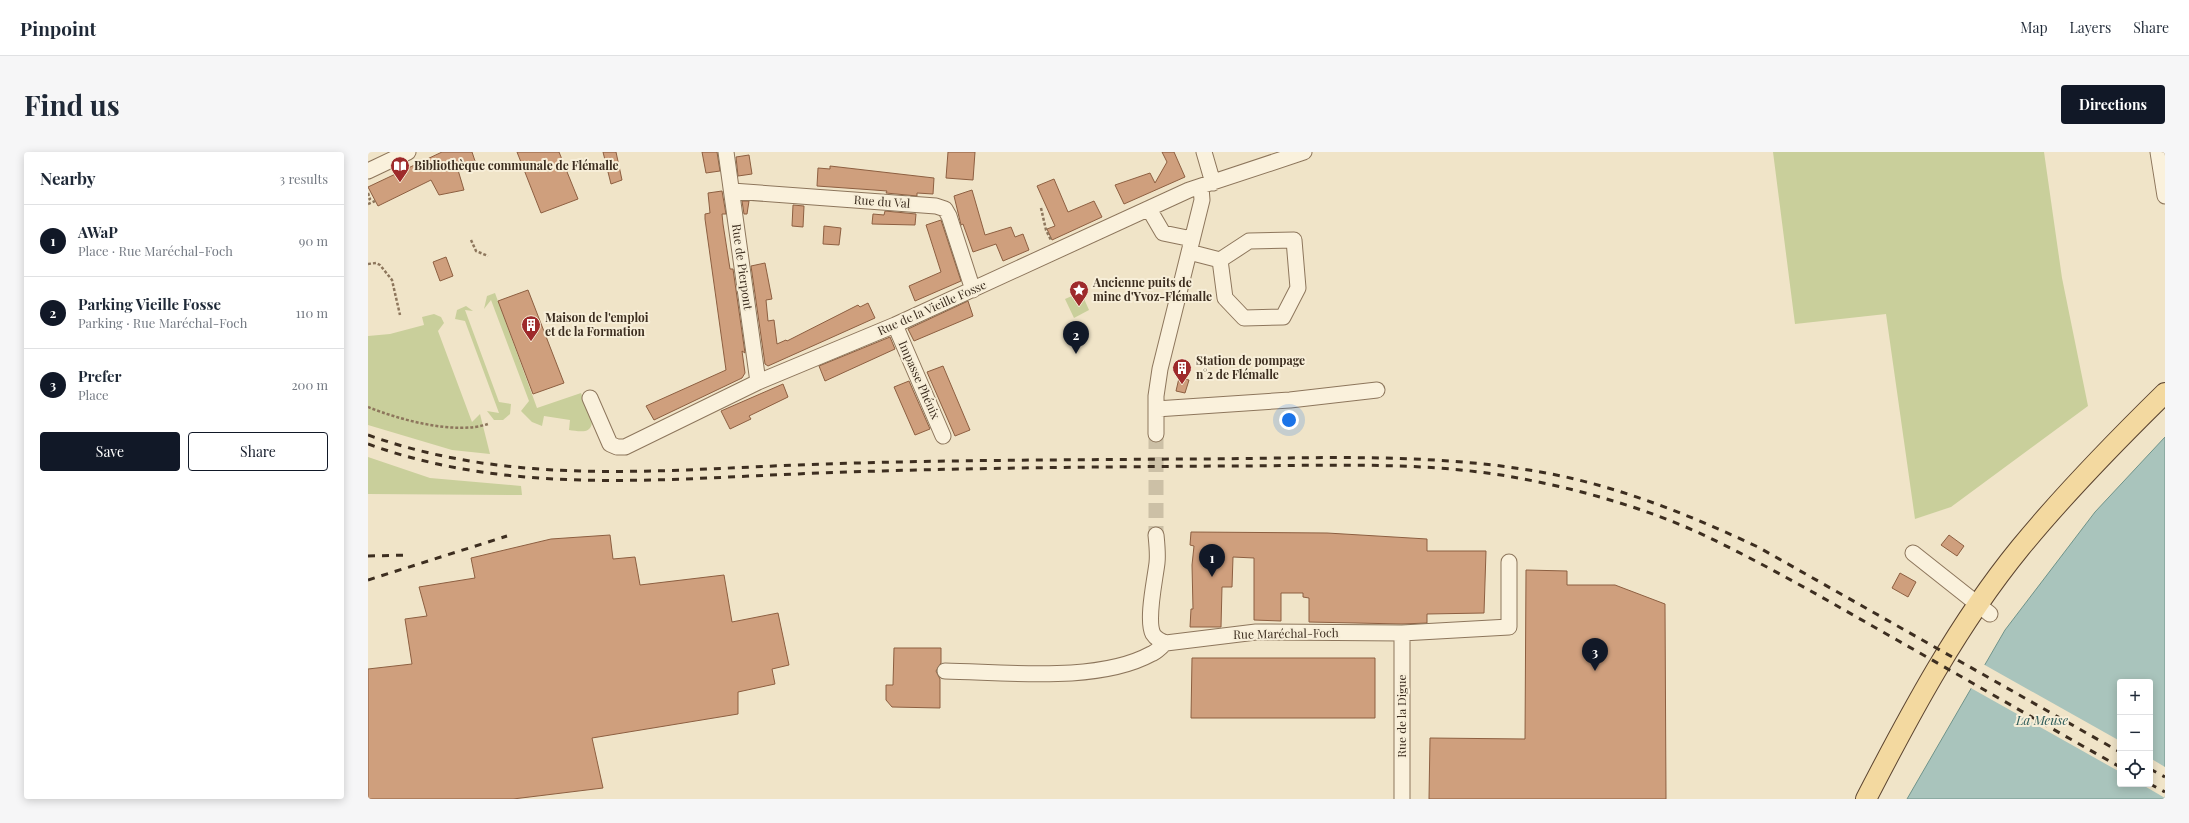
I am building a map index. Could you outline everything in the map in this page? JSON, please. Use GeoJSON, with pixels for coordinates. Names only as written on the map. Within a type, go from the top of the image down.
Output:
{"type":"FeatureCollection","features":[{"type":"Feature","properties":{"kind":"main road"},"geometry":{"type":"LineString","coordinates":[[1881,799],[1917,728],[2019,549],[2086,471],[2165,393]]}},
{"type":"Feature","properties":{"kind":"main road"},"geometry":{"type":"LineString","coordinates":[[1866,799],[1906,722],[1985,609],[2093,482],[2165,412]]}},
{"type":"Feature","properties":{"kind":"street"},"geometry":{"type":"LineString","coordinates":[[368,171],[408,152]]}},
{"type":"Feature","properties":{"kind":"street","name":"Rue de Pierpont"},"geometry":{"type":"LineString","coordinates":[[726,152],[758,382]]}},
{"type":"Feature","properties":{"kind":"street"},"geometry":{"type":"LineString","coordinates":[[1156,434],[1156,409],[1160,369],[1207,185],[1204,152]]}},
{"type":"Feature","properties":{"kind":"street","name":"Rue de la Vieille Fosse"},"geometry":{"type":"LineString","coordinates":[[590,398],[610,444],[617,447],[625,447],[758,382],[895,325],[1149,209],[1207,185],[1304,152]]}},
{"type":"Feature","properties":{"kind":"street"},"geometry":{"type":"LineString","coordinates":[[2158,152],[2165,196]]}},
{"type":"Feature","properties":{"kind":"street","name":"Rue du Val"},"geometry":{"type":"LineString","coordinates":[[732,191],[936,206],[945,209],[949,216],[973,290]]}},
{"type":"Feature","properties":{"kind":"street"},"geometry":{"type":"LineString","coordinates":[[1149,209],[1163,233],[1220,260]]}},
{"type":"Feature","properties":{"kind":"street"},"geometry":{"type":"LineString","coordinates":[[1294,240],[1298,288],[1283,317],[1244,318],[1225,298],[1220,260],[1250,241],[1294,240]]}},
{"type":"Feature","properties":{"kind":"street","name":"Impasse Phénix"},"geometry":{"type":"LineString","coordinates":[[895,325],[943,436]]}},
{"type":"Feature","properties":{"kind":"street"},"geometry":{"type":"LineString","coordinates":[[1156,409],[1290,400],[1377,390]]}},
{"type":"Feature","properties":{"kind":"street"},"geometry":{"type":"LineString","coordinates":[[1156,535],[1157,563],[1152,590],[1152,628],[1153,634],[1158,640],[1166,643]]}},
{"type":"Feature","properties":{"kind":"street"},"geometry":{"type":"LineString","coordinates":[[1913,553],[1985,609]]}},
{"type":"Feature","properties":{"kind":"street","name":"Rue Maréchal-Foch"},"geometry":{"type":"LineString","coordinates":[[1166,643],[1256,632],[1402,633],[1508,627],[1509,562]]}},
{"type":"Feature","properties":{"kind":"street","name":"Rue de la Digue"},"geometry":{"type":"LineString","coordinates":[[1402,633],[1402,799]]}},
{"type":"Feature","properties":{"kind":"street"},"geometry":{"type":"LineString","coordinates":[[946,671],[1082,673],[1119,666],[1146,657],[1166,643]]}},
{"type":"Feature","properties":{"kind":"path"},"geometry":{"type":"LineString","coordinates":[[368,193],[370,199],[368,200]]}},
{"type":"Feature","properties":{"kind":"path"},"geometry":{"type":"LineString","coordinates":[[368,204],[375,201]]}},
{"type":"Feature","properties":{"kind":"path"},"geometry":{"type":"LineString","coordinates":[[1041,208],[1046,230],[1056,252]]}},
{"type":"Feature","properties":{"kind":"path"},"geometry":{"type":"LineString","coordinates":[[471,240],[476,251],[488,256]]}},
{"type":"Feature","properties":{"kind":"path"},"geometry":{"type":"LineString","coordinates":[[368,264],[376,263],[380,265],[392,280],[400,315]]}},
{"type":"Feature","properties":{"kind":"path"},"geometry":{"type":"LineString","coordinates":[[368,408],[390,416],[439,425],[476,428],[488,424]]}},
{"type":"Feature","properties":{"kind":"green space"},"geometry":{"type":"Polygon","coordinates":[[[1773,152],[2044,152],[2062,278],[2088,406],[1951,507],[1915,519],[1886,314],[1795,324],[1773,152]]]}},
{"type":"Feature","properties":{"kind":"green space"},"geometry":{"type":"Polygon","coordinates":[[[1081,292],[1089,310],[1074,318],[1065,299],[1081,292]]]}},
{"type":"Feature","properties":{"kind":"green space"},"geometry":{"type":"Polygon","coordinates":[[[495,293],[537,408],[581,393],[592,422],[587,431],[569,430],[570,420],[544,416],[542,426],[532,422],[521,411],[529,401],[491,300],[484,309],[487,296],[495,293]]]}},
{"type":"Feature","properties":{"kind":"green space"},"geometry":{"type":"Polygon","coordinates":[[[466,306],[473,311],[465,310],[499,402],[511,404],[510,414],[503,420],[494,420],[487,411],[499,413],[465,321],[455,319],[457,310],[466,306]]]}},
{"type":"Feature","properties":{"kind":"green space"},"geometry":{"type":"Polygon","coordinates":[[[434,314],[441,317],[444,323],[438,331],[472,422],[480,414],[490,454],[452,450],[368,425],[368,336],[390,334],[424,325],[422,317],[434,314]]]}},
{"type":"Feature","properties":{"kind":"green space"},"geometry":{"type":"Polygon","coordinates":[[[368,457],[430,478],[521,486],[522,495],[368,494],[368,457]]]}},
{"type":"Feature","properties":{"kind":"water","name":"La Meuse"},"geometry":{"type":"Polygon","coordinates":[[[2165,437],[2165,799],[1907,799],[2005,630],[2095,512],[2165,437]]]}},
{"type":"Feature","properties":{"kind":"pier"},"geometry":{"type":"Polygon","coordinates":[[[1983,664],[2117,739],[2117,770],[1969,687],[1983,664]]]}},
{"type":"Feature","properties":{"kind":"pier"},"geometry":{"type":"Polygon","coordinates":[[[2153,760],[2165,767],[2165,798],[2146,787],[2153,787],[2153,760]]]}},
{"type":"Feature","properties":{"kind":"building"},"geometry":{"type":"Polygon","coordinates":[[[442,152],[472,152],[476,164],[458,170],[464,190],[439,195],[431,180],[378,206],[368,187],[442,152]]]}},
{"type":"Feature","properties":{"kind":"building"},"geometry":{"type":"Polygon","coordinates":[[[517,152],[559,152],[578,199],[541,213],[517,152]]]}},
{"type":"Feature","properties":{"kind":"building"},"geometry":{"type":"Polygon","coordinates":[[[603,152],[616,152],[622,180],[611,184],[603,152]]]}},
{"type":"Feature","properties":{"kind":"building"},"geometry":{"type":"Polygon","coordinates":[[[702,152],[717,152],[720,171],[706,173],[702,152]]]}},
{"type":"Feature","properties":{"kind":"building"},"geometry":{"type":"Polygon","coordinates":[[[948,152],[975,152],[973,180],[946,178],[948,152]]]}},
{"type":"Feature","properties":{"kind":"building"},"geometry":{"type":"Polygon","coordinates":[[[1162,152],[1174,152],[1185,177],[1124,204],[1115,185],[1150,173],[1155,183],[1167,162],[1162,152]]]}},
{"type":"Feature","properties":{"kind":"building"},"geometry":{"type":"Polygon","coordinates":[[[749,155],[752,174],[738,176],[736,157],[749,155]]]}},
{"type":"Feature","properties":{"kind":"building"},"geometry":{"type":"Polygon","coordinates":[[[830,166],[934,178],[933,194],[917,193],[917,196],[886,193],[887,191],[817,186],[818,168],[830,169],[830,166]]]}},
{"type":"Feature","properties":{"kind":"building"},"geometry":{"type":"Polygon","coordinates":[[[1054,179],[1068,212],[1094,201],[1102,217],[1052,240],[1047,229],[1055,226],[1037,186],[1054,179]]]}},
{"type":"Feature","properties":{"kind":"building"},"geometry":{"type":"Polygon","coordinates":[[[972,190],[985,235],[1011,227],[1015,237],[1023,234],[1029,250],[1003,261],[996,244],[973,252],[963,224],[961,225],[954,196],[972,190]]]}},
{"type":"Feature","properties":{"kind":"building"},"geometry":{"type":"Polygon","coordinates":[[[722,191],[726,214],[722,214],[723,224],[730,269],[733,269],[745,353],[742,351],[745,373],[742,378],[654,420],[646,406],[726,370],[705,219],[705,214],[710,213],[708,193],[722,191]]]}},
{"type":"Feature","properties":{"kind":"building"},"geometry":{"type":"Polygon","coordinates":[[[742,201],[749,201],[747,214],[744,214],[742,201]]]}},
{"type":"Feature","properties":{"kind":"building"},"geometry":{"type":"Polygon","coordinates":[[[793,205],[804,206],[803,227],[792,226],[793,205]]]}},
{"type":"Feature","properties":{"kind":"building"},"geometry":{"type":"Polygon","coordinates":[[[885,211],[916,214],[915,225],[872,224],[873,214],[884,215],[885,211]]]}},
{"type":"Feature","properties":{"kind":"building"},"geometry":{"type":"Polygon","coordinates":[[[941,220],[961,281],[915,301],[909,286],[941,272],[926,225],[941,220]]]}},
{"type":"Feature","properties":{"kind":"building"},"geometry":{"type":"Polygon","coordinates":[[[824,226],[841,228],[839,245],[823,244],[824,226]]]}},
{"type":"Feature","properties":{"kind":"building"},"geometry":{"type":"Polygon","coordinates":[[[446,257],[453,276],[440,281],[433,262],[446,257]]]}},
{"type":"Feature","properties":{"kind":"building"},"geometry":{"type":"Polygon","coordinates":[[[765,263],[772,299],[766,300],[768,321],[774,320],[777,344],[786,340],[787,341],[858,305],[860,307],[868,303],[875,318],[768,366],[765,364],[751,266],[765,263]]]}},
{"type":"Feature","properties":{"kind":"building","name":"Maison de l'emploi et de la Formation"},"geometry":{"type":"Polygon","coordinates":[[[528,290],[564,383],[533,394],[498,301],[528,290]]]}},
{"type":"Feature","properties":{"kind":"building"},"geometry":{"type":"Polygon","coordinates":[[[968,301],[973,316],[914,341],[908,329],[968,301]]]}},
{"type":"Feature","properties":{"kind":"building"},"geometry":{"type":"Polygon","coordinates":[[[890,337],[895,349],[825,381],[819,366],[890,337]]]}},
{"type":"Feature","properties":{"kind":"building"},"geometry":{"type":"Polygon","coordinates":[[[943,366],[970,430],[955,436],[927,372],[943,366]]]}},
{"type":"Feature","properties":{"kind":"building","name":"Station de pompage n°2 de Flémalle"},"geometry":{"type":"Polygon","coordinates":[[[1179,378],[1189,380],[1185,393],[1176,391],[1179,378]]]}},
{"type":"Feature","properties":{"kind":"building"},"geometry":{"type":"Polygon","coordinates":[[[909,381],[930,429],[915,435],[894,387],[909,381]]]}},
{"type":"Feature","properties":{"kind":"building"},"geometry":{"type":"Polygon","coordinates":[[[783,384],[788,397],[749,416],[751,419],[730,429],[721,411],[783,384]]]}},
{"type":"Feature","properties":{"kind":"building"},"geometry":{"type":"Polygon","coordinates":[[[1191,532],[1327,533],[1427,539],[1427,551],[1486,551],[1484,613],[1427,614],[1427,623],[1402,624],[1309,622],[1309,598],[1303,597],[1303,593],[1281,593],[1281,621],[1254,620],[1254,558],[1233,557],[1232,587],[1222,587],[1221,627],[1190,627],[1191,609],[1193,609],[1192,565],[1194,546],[1190,545],[1191,532]]]}},
{"type":"Feature","properties":{"kind":"building"},"geometry":{"type":"Polygon","coordinates":[[[610,535],[613,559],[635,557],[640,585],[724,575],[732,622],[778,613],[789,665],[772,669],[775,684],[738,692],[738,714],[592,738],[603,788],[513,799],[368,799],[368,669],[412,664],[405,619],[427,616],[419,587],[475,578],[471,558],[551,539],[610,535]]]}},
{"type":"Feature","properties":{"kind":"building"},"geometry":{"type":"Polygon","coordinates":[[[1949,535],[1964,546],[1957,556],[1941,545],[1949,535]]]}},
{"type":"Feature","properties":{"kind":"building"},"geometry":{"type":"Polygon","coordinates":[[[1526,570],[1567,571],[1567,585],[1615,585],[1665,604],[1666,799],[1429,799],[1430,738],[1525,739],[1526,570]]]}},
{"type":"Feature","properties":{"kind":"building"},"geometry":{"type":"Polygon","coordinates":[[[1900,573],[1916,582],[1908,597],[1892,588],[1900,573]]]}},
{"type":"Feature","properties":{"kind":"building"},"geometry":{"type":"Polygon","coordinates":[[[894,648],[941,648],[941,663],[936,671],[940,679],[940,708],[892,707],[886,700],[886,685],[893,685],[894,648]]]}},
{"type":"Feature","properties":{"kind":"building"},"geometry":{"type":"Polygon","coordinates":[[[1192,658],[1375,658],[1375,718],[1191,718],[1192,658]]]}},
{"type":"Feature","properties":{"kind":"tunnel"},"geometry":{"type":"LineString","coordinates":[[1156,434],[1156,535]]}},
{"type":"Feature","properties":{"kind":"railway"},"geometry":{"type":"LineString","coordinates":[[368,435],[421,451],[473,462],[526,468],[580,471],[687,470],[844,463],[941,461],[1328,458],[1424,459],[1519,468],[1566,477],[1616,490],[1688,516],[1758,547],[2118,751]]}},
{"type":"Feature","properties":{"kind":"railway"},"geometry":{"type":"LineString","coordinates":[[368,444],[420,460],[473,471],[526,477],[580,480],[687,479],[957,469],[1329,465],[1433,468],[1526,479],[1575,490],[1624,504],[1672,521],[1721,543],[1822,597],[2117,765]]}},
{"type":"Feature","properties":{"kind":"railway"},"geometry":{"type":"LineString","coordinates":[[368,580],[507,536]]}},
{"type":"Feature","properties":{"kind":"railway"},"geometry":{"type":"LineString","coordinates":[[368,556],[409,555]]}},
{"type":"Feature","properties":{"kind":"railway"},"geometry":{"type":"LineString","coordinates":[[2153,771],[2165,777]]}},
{"type":"Feature","properties":{"kind":"railway"},"geometry":{"type":"LineString","coordinates":[[2153,786],[2165,792]]}},
{"type":"Feature","properties":{"kind":"place","name":"Bibliothèque communale de Flémalle"},"geometry":{"type":"Point","coordinates":[400,183]}},
{"type":"Feature","properties":{"kind":"place","name":"Ancienne puits de mine d'Yvoz-Flémalle"},"geometry":{"type":"Point","coordinates":[1079,307]}},
{"type":"Feature","properties":{"kind":"place","name":"Maison de l'emploi et de la Formation"},"geometry":{"type":"Point","coordinates":[531,342]}},
{"type":"Feature","properties":{"kind":"place","name":"Parking Vieille Fosse"},"geometry":{"type":"Point","coordinates":[1076,354]}},
{"type":"Feature","properties":{"kind":"place","name":"Station de pompage n°2 de Flémalle"},"geometry":{"type":"Point","coordinates":[1182,385]}},
{"type":"Feature","properties":{"kind":"place","name":"AWaP"},"geometry":{"type":"Point","coordinates":[1212,577]}},
{"type":"Feature","properties":{"kind":"place","name":"Prefer"},"geometry":{"type":"Point","coordinates":[1595,671]}}]}
